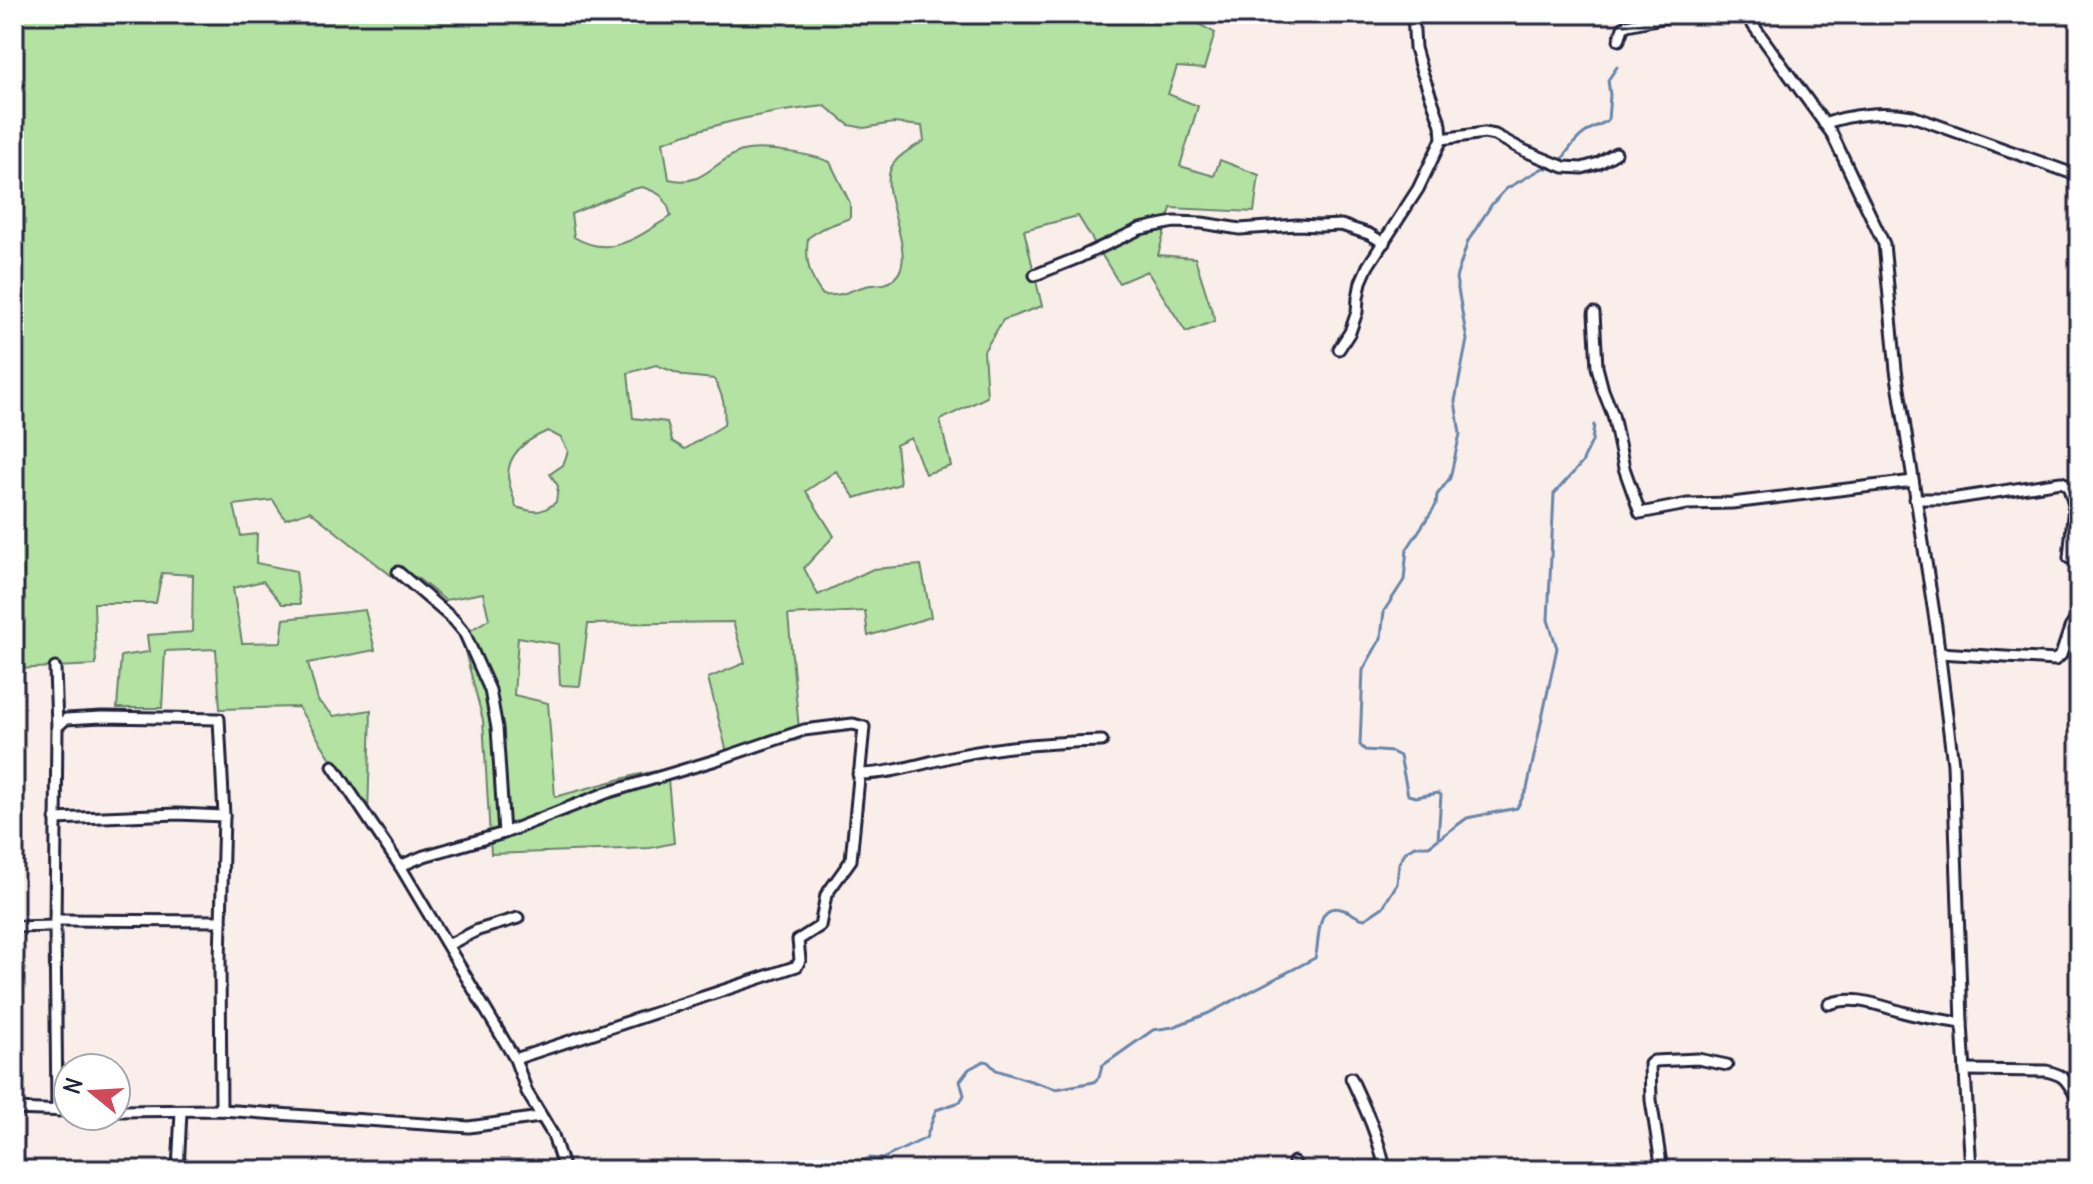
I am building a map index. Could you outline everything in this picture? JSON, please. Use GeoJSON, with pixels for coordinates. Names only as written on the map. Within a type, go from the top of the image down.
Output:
{"type":"FeatureCollection","features":[{"type":"Feature","properties":{"kind":"street"},"geometry":{"type":"LineString","coordinates":[[1339,349],[1350,332],[1357,312],[1361,282],[1368,266],[1418,189],[1442,139],[1441,125],[1415,48],[1413,14]]}},
{"type":"Feature","properties":{"kind":"street"},"geometry":{"type":"LineString","coordinates":[[1619,40],[1627,25],[1672,14]]}},
{"type":"Feature","properties":{"kind":"street"},"geometry":{"type":"LineString","coordinates":[[1745,14],[1839,148],[1884,244],[1896,370],[1953,764],[1962,1023],[1971,1170]]}},
{"type":"Feature","properties":{"kind":"street"},"geometry":{"type":"LineString","coordinates":[[1824,124],[1843,117],[1912,116],[2079,176]]}},
{"type":"Feature","properties":{"kind":"street"},"geometry":{"type":"LineString","coordinates":[[1442,139],[1484,133],[1495,135],[1564,167],[1582,168],[1616,153]]}},
{"type":"Feature","properties":{"kind":"street"},"geometry":{"type":"LineString","coordinates":[[1035,275],[1140,229],[1174,222],[1240,229],[1341,225],[1369,234],[1384,243]]}},
{"type":"Feature","properties":{"kind":"street"},"geometry":{"type":"LineString","coordinates":[[1594,313],[1597,367],[1613,415],[1624,468],[1640,513],[1687,504],[1732,503],[1913,481]]}},
{"type":"Feature","properties":{"kind":"street"},"geometry":{"type":"LineString","coordinates":[[1915,499],[1951,499],[2061,482],[2068,485],[2074,505],[2069,558]]}},
{"type":"Feature","properties":{"kind":"street"},"geometry":{"type":"LineString","coordinates":[[398,572],[464,632],[490,690],[497,728],[504,833]]}},
{"type":"Feature","properties":{"kind":"street"},"geometry":{"type":"LineString","coordinates":[[1939,653],[2055,660],[2061,655],[2070,628],[2079,614]]}},
{"type":"Feature","properties":{"kind":"street"},"geometry":{"type":"LineString","coordinates":[[55,668],[55,923],[60,1052]]}},
{"type":"Feature","properties":{"kind":"street"},"geometry":{"type":"LineString","coordinates":[[57,727],[66,719],[102,717],[219,719],[224,816],[221,1110]]}},
{"type":"Feature","properties":{"kind":"street"},"geometry":{"type":"LineString","coordinates":[[400,866],[504,833],[606,793],[804,730],[853,724],[864,727],[851,860],[826,895],[820,926],[798,940],[800,960],[797,966],[515,1059]]}},
{"type":"Feature","properties":{"kind":"street"},"geometry":{"type":"LineString","coordinates":[[858,774],[879,774],[957,755],[1044,742],[1102,741]]}},
{"type":"Feature","properties":{"kind":"street"},"geometry":{"type":"LineString","coordinates":[[333,766],[400,866],[515,1059],[527,1092],[553,1135],[564,1170]]}},
{"type":"Feature","properties":{"kind":"street"},"geometry":{"type":"LineString","coordinates":[[55,819],[177,814],[224,816]]}},
{"type":"Feature","properties":{"kind":"street"},"geometry":{"type":"LineString","coordinates":[[448,945],[478,930],[518,918]]}},
{"type":"Feature","properties":{"kind":"street"},"geometry":{"type":"LineString","coordinates":[[14,927],[55,923],[221,921]]}},
{"type":"Feature","properties":{"kind":"street"},"geometry":{"type":"LineString","coordinates":[[1829,1004],[1848,1000],[1867,1001],[1899,1011],[1962,1023]]}},
{"type":"Feature","properties":{"kind":"street"},"geometry":{"type":"LineString","coordinates":[[1662,1170],[1651,1100],[1650,1064],[1654,1061],[1698,1059],[1727,1065]]}},
{"type":"Feature","properties":{"kind":"street"},"geometry":{"type":"LineString","coordinates":[[1965,1070],[2046,1071],[2059,1074],[2066,1078],[2079,1099]]}},
{"type":"Feature","properties":{"kind":"street"},"geometry":{"type":"LineString","coordinates":[[1351,1078],[1382,1152],[1385,1170]]}},
{"type":"Feature","properties":{"kind":"street"},"geometry":{"type":"LineString","coordinates":[[14,1109],[52,1111]]}},
{"type":"Feature","properties":{"kind":"street"},"geometry":{"type":"LineString","coordinates":[[132,1111],[221,1110],[469,1127],[540,1117]]}},
{"type":"Feature","properties":{"kind":"street"},"geometry":{"type":"LineString","coordinates":[[178,1170],[181,1112]]}},
{"type":"Feature","properties":{"kind":"green space"},"geometry":{"type":"Polygon","coordinates":[[[14,14],[1197,14],[1197,23],[1215,33],[1204,69],[1177,67],[1168,94],[1198,106],[1180,166],[1214,176],[1220,160],[1259,175],[1254,212],[1171,208],[1158,255],[1195,258],[1215,321],[1186,332],[1147,271],[1119,283],[1078,216],[1024,230],[1042,306],[1003,320],[984,351],[987,397],[940,420],[951,466],[925,474],[911,438],[896,445],[900,484],[855,498],[836,471],[806,491],[834,536],[804,568],[818,595],[873,569],[921,565],[931,617],[868,636],[865,611],[788,615],[800,739],[729,760],[708,678],[745,663],[733,622],[588,624],[580,686],[560,685],[558,644],[518,637],[514,695],[548,703],[555,797],[667,769],[674,843],[650,848],[491,854],[483,720],[461,636],[489,619],[483,593],[445,600],[416,577],[393,577],[310,511],[285,519],[273,500],[234,505],[241,536],[257,534],[256,563],[296,571],[300,604],[282,604],[263,581],[233,588],[242,643],[281,642],[284,619],[365,610],[375,650],[308,663],[318,701],[334,716],[371,710],[368,817],[298,707],[220,709],[216,649],[165,651],[162,708],[117,708],[121,656],[149,652],[147,635],[192,632],[193,575],[162,573],[156,603],[94,603],[96,665],[14,669],[14,14]],[[825,106],[743,119],[663,142],[669,179],[680,181],[698,177],[746,150],[784,151],[830,162],[850,203],[850,218],[821,229],[808,238],[808,261],[814,282],[823,295],[843,294],[864,286],[884,284],[897,276],[902,264],[899,232],[890,197],[891,168],[901,156],[924,141],[922,126],[893,123],[864,128],[849,125],[825,106]],[[642,187],[571,214],[574,237],[588,244],[613,246],[625,243],[671,216],[665,200],[658,194],[642,187]],[[656,365],[628,373],[633,418],[667,422],[672,441],[685,449],[724,425],[723,401],[714,379],[685,376],[656,365]],[[548,431],[515,454],[508,476],[516,507],[533,511],[546,509],[556,502],[558,486],[550,474],[563,465],[568,451],[561,438],[548,431]]]}},
{"type":"Feature","properties":{"kind":"waterway"},"geometry":{"type":"LineString","coordinates":[[1561,162],[1580,137],[1608,120],[1608,80],[1617,67]]}},
{"type":"Feature","properties":{"kind":"waterway"},"geometry":{"type":"LineString","coordinates":[[1438,839],[1441,795],[1408,795],[1400,756],[1392,752],[1365,750],[1360,745],[1363,670],[1381,638],[1384,611],[1404,580],[1407,549],[1450,478],[1460,434],[1455,401],[1467,340],[1456,278],[1468,241],[1492,204],[1506,189],[1543,168],[1552,168]]}},
{"type":"Feature","properties":{"kind":"waterway"},"geometry":{"type":"LineString","coordinates":[[842,1170],[869,1158],[882,1159],[926,1138],[936,1110],[960,1102],[964,1095],[960,1081],[969,1069],[984,1061],[996,1070],[1056,1089],[1094,1082],[1102,1066],[1153,1030],[1173,1027],[1209,1013],[1315,958],[1320,923],[1328,910],[1336,908],[1365,919],[1383,907],[1397,884],[1399,863],[1406,851],[1415,846],[1429,846],[1467,818],[1517,808],[1527,789],[1557,648],[1548,620],[1554,494],[1582,463],[1592,441],[1594,425]]}}]}
